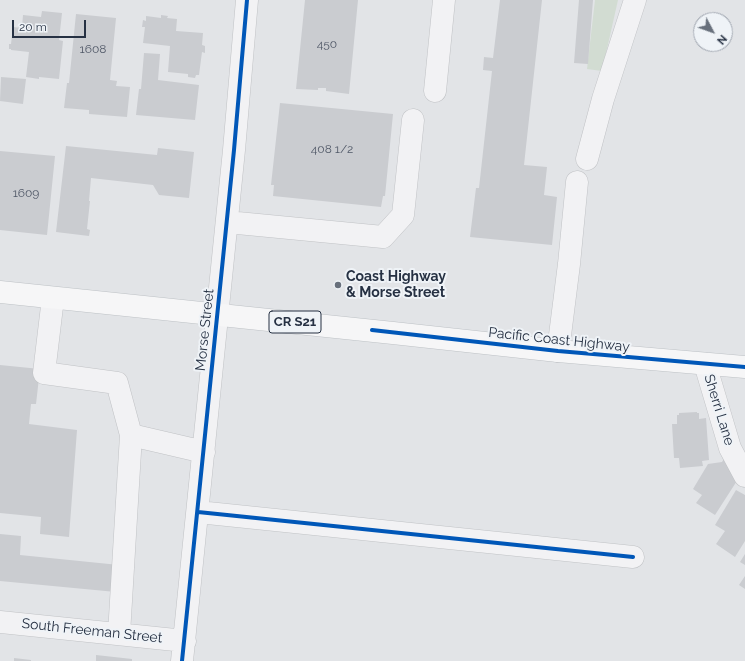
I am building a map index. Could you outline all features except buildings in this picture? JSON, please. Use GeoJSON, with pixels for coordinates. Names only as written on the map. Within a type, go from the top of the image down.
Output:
{"type":"FeatureCollection","features":[{"type":"Feature","properties":{"kind":"main road","name":"CR S21"},"geometry":{"type":"LineString","coordinates":[[0,292],[218,314]]}},
{"type":"Feature","properties":{"kind":"main road","name":"Pacific Coast Highway"},"geometry":{"type":"LineString","coordinates":[[218,314],[558,351],[745,367]]}},
{"type":"Feature","properties":{"kind":"street","name":"Morse Street"},"geometry":{"type":"LineString","coordinates":[[183,651],[218,314],[247,0]]}},
{"type":"Feature","properties":{"kind":"street"},"geometry":{"type":"LineString","coordinates":[[435,91],[444,0]]}},
{"type":"Feature","properties":{"kind":"street"},"geometry":{"type":"LineString","coordinates":[[587,159],[603,99],[635,0]]}},
{"type":"Feature","properties":{"kind":"street"},"geometry":{"type":"LineString","coordinates":[[227,222],[384,237],[403,215],[413,120]]}},
{"type":"Feature","properties":{"kind":"street"},"geometry":{"type":"LineString","coordinates":[[558,351],[569,264],[577,182]]}},
{"type":"Feature","properties":{"kind":"street"},"geometry":{"type":"LineString","coordinates":[[53,298],[44,373],[117,383],[130,435],[119,634]]}},
{"type":"Feature","properties":{"kind":"street","name":"Sherri Lane"},"geometry":{"type":"LineString","coordinates":[[705,364],[730,448],[745,476]]}},
{"type":"Feature","properties":{"kind":"street"},"geometry":{"type":"LineString","coordinates":[[130,435],[204,452]]}},
{"type":"Feature","properties":{"kind":"street"},"geometry":{"type":"LineString","coordinates":[[198,512],[633,557]]}},
{"type":"Feature","properties":{"kind":"street","name":"South Freeman Street"},"geometry":{"type":"LineString","coordinates":[[0,622],[119,634],[183,651]]}},
{"type":"Feature","properties":{"kind":"shaded area"},"geometry":{"type":"Polygon","coordinates":[[[595,0],[618,0],[602,71],[587,69],[595,0]]]}},
{"type":"Feature","properties":{"kind":"cycle path"},"geometry":{"type":"LineString","coordinates":[[182,661],[234,150],[247,0]]}},
{"type":"Feature","properties":{"kind":"cycle path"},"geometry":{"type":"LineString","coordinates":[[372,330],[558,351],[745,367]]}},
{"type":"Feature","properties":{"kind":"cycle path"},"geometry":{"type":"LineString","coordinates":[[198,512],[633,557]]}},
{"type":"Feature","properties":{"kind":"place","name":"Coast Highway & Morse Street"},"geometry":{"type":"Point","coordinates":[338,285]}}]}
